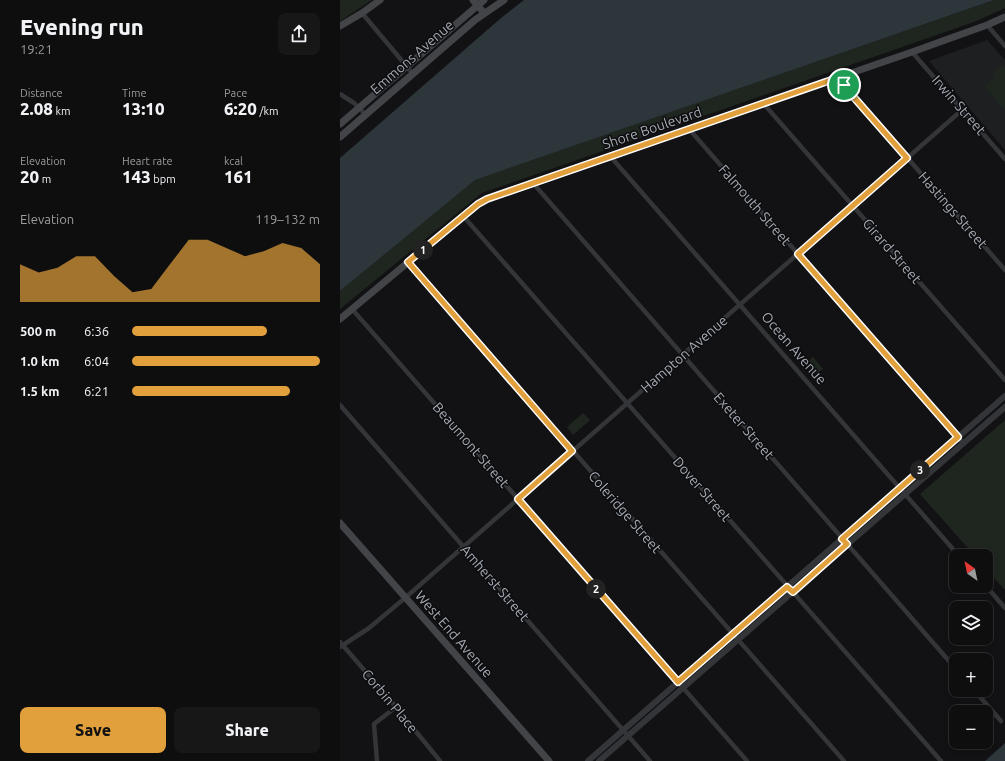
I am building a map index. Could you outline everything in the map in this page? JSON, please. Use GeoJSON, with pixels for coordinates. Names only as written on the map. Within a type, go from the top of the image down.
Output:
{"type":"FeatureCollection","features":[{"type":"Feature","properties":{"kind":"main road"},"geometry":{"type":"LineString","coordinates":[[340,26],[380,0]]}},
{"type":"Feature","properties":{"kind":"main road","name":"Emmons Avenue"},"geometry":{"type":"LineString","coordinates":[[340,124],[407,66],[476,3],[484,0]]}},
{"type":"Feature","properties":{"kind":"main road","name":"Emmons Avenue"},"geometry":{"type":"LineString","coordinates":[[340,137],[484,13],[504,0]]}},
{"type":"Feature","properties":{"kind":"main road"},"geometry":{"type":"LineString","coordinates":[[476,3],[484,13]]}},
{"type":"Feature","properties":{"kind":"main road","name":"Shore Boulevard"},"geometry":{"type":"LineString","coordinates":[[340,319],[478,204],[487,199],[912,52],[1005,17]]}},
{"type":"Feature","properties":{"kind":"main road","name":"West End Avenue"},"geometry":{"type":"LineString","coordinates":[[340,523],[549,761]]}},
{"type":"Feature","properties":{"kind":"street"},"geometry":{"type":"LineString","coordinates":[[362,13],[414,74]]}},
{"type":"Feature","properties":{"kind":"street"},"geometry":{"type":"LineString","coordinates":[[987,25],[1005,46]]}},
{"type":"Feature","properties":{"kind":"street","name":"Irwin Street"},"geometry":{"type":"LineString","coordinates":[[912,52],[1005,159]]}},
{"type":"Feature","properties":{"kind":"street","name":"Hastings Street"},"geometry":{"type":"LineString","coordinates":[[837,78],[1005,270]]}},
{"type":"Feature","properties":{"kind":"street"},"geometry":{"type":"LineString","coordinates":[[340,94],[354,103],[366,115]]}},
{"type":"Feature","properties":{"kind":"street","name":"Girard Street"},"geometry":{"type":"LineString","coordinates":[[763,103],[1005,380]]}},
{"type":"Feature","properties":{"kind":"street","name":"Hampton Avenue"},"geometry":{"type":"LineString","coordinates":[[341,645],[369,628],[405,598],[962,110]]}},
{"type":"Feature","properties":{"kind":"street","name":"Falmouth Street"},"geometry":{"type":"LineString","coordinates":[[689,129],[964,443]]}},
{"type":"Feature","properties":{"kind":"street","name":"Ocean Avenue"},"geometry":{"type":"LineString","coordinates":[[610,156],[953,549]]}},
{"type":"Feature","properties":{"kind":"street","name":"Exeter Street"},"geometry":{"type":"LineString","coordinates":[[533,184],[949,661]]}},
{"type":"Feature","properties":{"kind":"street","name":"Dover Street"},"geometry":{"type":"LineString","coordinates":[[464,217],[941,761]]}},
{"type":"Feature","properties":{"kind":"street","name":"Coleridge Street"},"geometry":{"type":"LineString","coordinates":[[408,262],[732,635],[844,761]]}},
{"type":"Feature","properties":{"kind":"street","name":"Beaumont Street"},"geometry":{"type":"LineString","coordinates":[[352,309],[747,761]]}},
{"type":"Feature","properties":{"kind":"street"},"geometry":{"type":"LineString","coordinates":[[588,761],[1005,396]]}},
{"type":"Feature","properties":{"kind":"street","name":"Amherst Street"},"geometry":{"type":"LineString","coordinates":[[340,405],[650,761]]}},
{"type":"Feature","properties":{"kind":"street"},"geometry":{"type":"LineString","coordinates":[[600,761],[1005,406]]}},
{"type":"Feature","properties":{"kind":"street"},"geometry":{"type":"LineString","coordinates":[[992,593],[1005,608]]}},
{"type":"Feature","properties":{"kind":"street","name":"Corbin Place"},"geometry":{"type":"LineString","coordinates":[[341,645],[396,707],[440,761]]}},
{"type":"Feature","properties":{"kind":"street"},"geometry":{"type":"LineString","coordinates":[[980,697],[1001,721]]}},
{"type":"Feature","properties":{"kind":"street"},"geometry":{"type":"LineString","coordinates":[[377,761],[374,724],[396,707]]}},
{"type":"Feature","properties":{"kind":"shaded area"},"geometry":{"type":"Polygon","coordinates":[[[340,0],[372,0],[340,21],[340,0]]]}},
{"type":"Feature","properties":{"kind":"shaded area"},"geometry":{"type":"Polygon","coordinates":[[[524,0],[994,0],[475,180],[340,291],[340,158],[501,18],[524,0]]]}},
{"type":"Feature","properties":{"kind":"shaded area"},"geometry":{"type":"Polygon","coordinates":[[[994,0],[1005,0],[1005,8],[974,22],[482,193],[340,309],[340,291],[474,180],[994,0]]]}},
{"type":"Feature","properties":{"kind":"shaded area"},"geometry":{"type":"Polygon","coordinates":[[[987,40],[1005,60],[1005,150],[929,61],[987,40]]]}},
{"type":"Feature","properties":{"kind":"shaded area"},"geometry":{"type":"Polygon","coordinates":[[[1003,65],[1005,67],[1005,110],[984,86],[994,78],[993,73],[1003,65]]]}},
{"type":"Feature","properties":{"kind":"shaded area"},"geometry":{"type":"Polygon","coordinates":[[[813,357],[823,369],[816,374],[806,363],[813,357]]]}},
{"type":"Feature","properties":{"kind":"shaded area"},"geometry":{"type":"Polygon","coordinates":[[[583,413],[590,420],[573,435],[567,427],[583,413]]]}},
{"type":"Feature","properties":{"kind":"shaded area"},"geometry":{"type":"Polygon","coordinates":[[[1005,420],[1005,590],[993,577],[993,549],[969,549],[920,494],[1005,420]]]}},
{"type":"Feature","properties":{"kind":"shaded area"},"geometry":{"type":"Polygon","coordinates":[[[1005,743],[1005,761],[985,761],[1005,743]]]}},
{"type":"Feature","properties":{"kind":"route"},"geometry":{"type":"LineString","coordinates":[[837,78],[844,85],[907,158],[798,254],[958,437],[842,539],[847,544],[793,592],[787,587],[678,682],[518,499],[572,451],[408,262],[478,204],[487,199],[837,78]]}}]}
